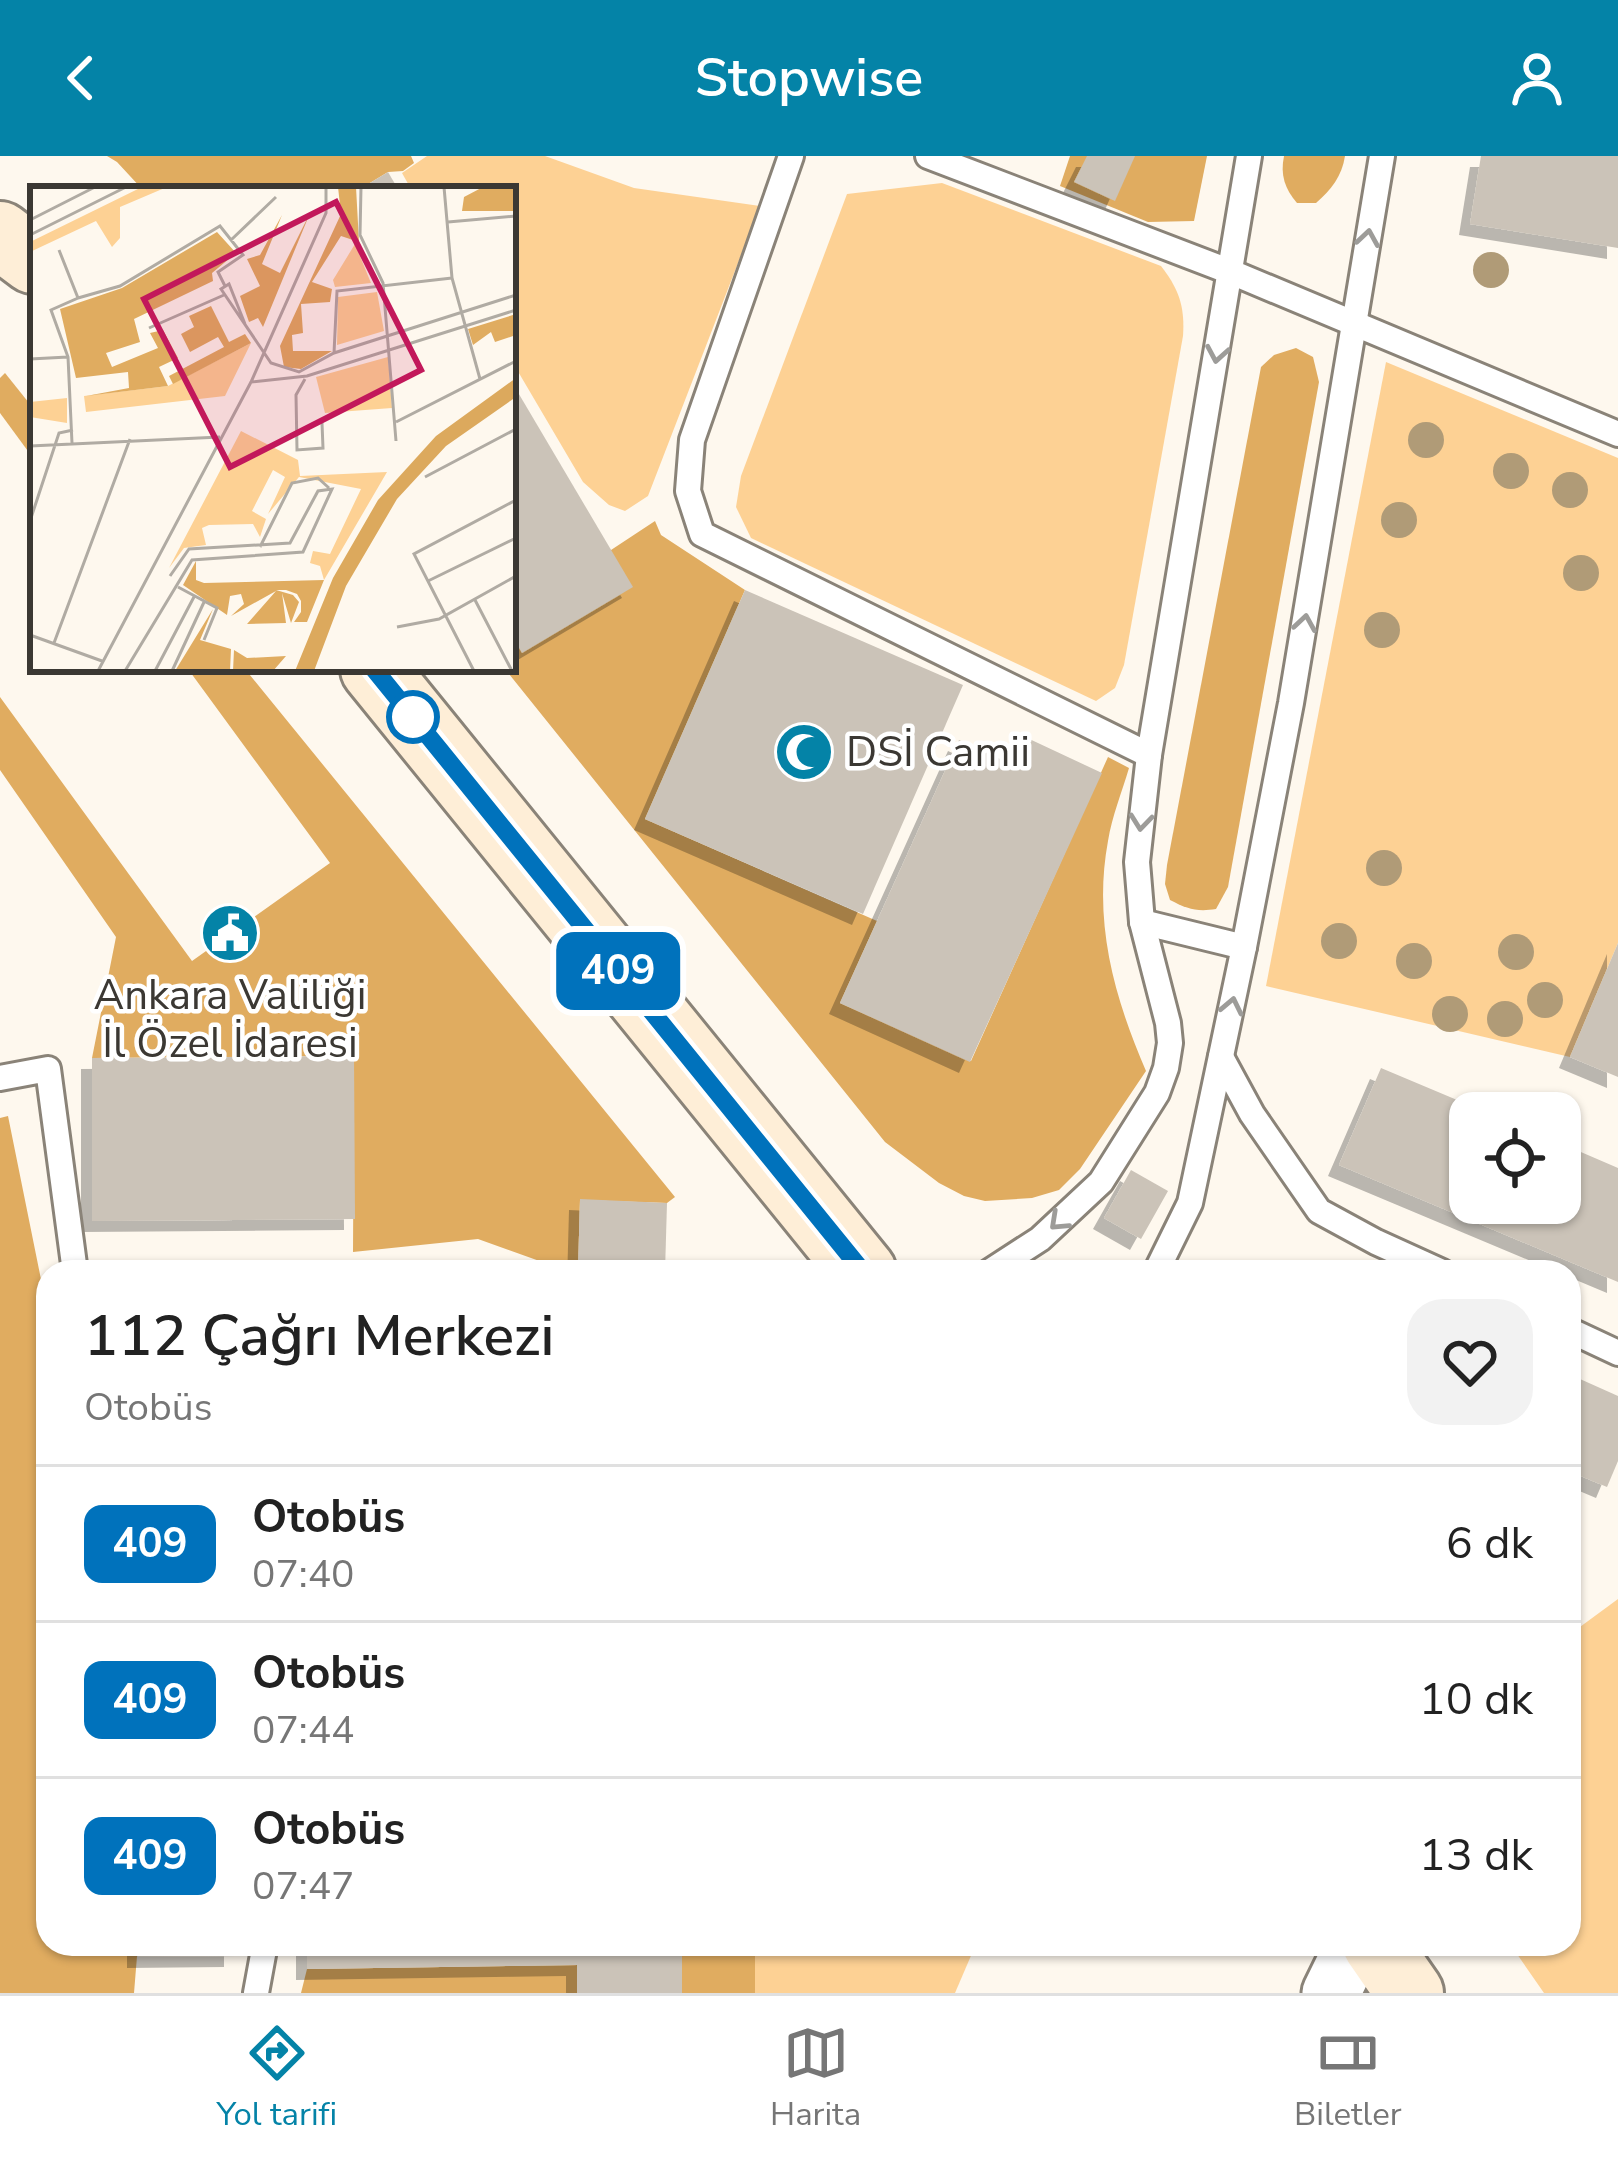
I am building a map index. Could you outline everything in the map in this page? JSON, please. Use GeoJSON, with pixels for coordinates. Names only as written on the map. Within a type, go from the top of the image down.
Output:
{"type":"FeatureCollection","features":[{"type":"Feature","properties":{"kind":"main road"},"geometry":{"type":"LineString","coordinates":[[0,235],[30,258]]}},
{"type":"Feature","properties":{"kind":"main road"},"geometry":{"type":"LineString","coordinates":[[376,672],[853,1260]]}},
{"type":"Feature","properties":{"kind":"main road"},"geometry":{"type":"LineString","coordinates":[[1384,1956],[1410,1993]]}},
{"type":"Feature","properties":{"kind":"street"},"geometry":{"type":"LineString","coordinates":[[1331,1993],[1348,1956]]}},
{"type":"Feature","properties":{"kind":"lane"},"geometry":{"type":"LineString","coordinates":[[791,156],[692,440],[688,491],[702,534],[1149,755]]}},
{"type":"Feature","properties":{"kind":"lane"},"geometry":{"type":"LineString","coordinates":[[928,156],[1231,272],[1618,434]]}},
{"type":"Feature","properties":{"kind":"lane"},"geometry":{"type":"LineString","coordinates":[[1008,1260],[1040,1239],[1101,1182],[1157,1094],[1170,1043],[1142,922],[1137,862],[1149,755],[1249,156]]}},
{"type":"Feature","properties":{"kind":"lane"},"geometry":{"type":"LineString","coordinates":[[1162,1260],[1190,1203],[1244,947],[1292,703],[1382,156]]}},
{"type":"Feature","properties":{"kind":"lane"},"geometry":{"type":"LineString","coordinates":[[1142,922],[1244,947]]}},
{"type":"Feature","properties":{"kind":"lane"},"geometry":{"type":"LineString","coordinates":[[1221,1057],[1252,1114],[1319,1211],[1416,1260]]}},
{"type":"Feature","properties":{"kind":"lane"},"geometry":{"type":"LineString","coordinates":[[0,1078],[49,1069],[73,1260]]}},
{"type":"Feature","properties":{"kind":"lane"},"geometry":{"type":"LineString","coordinates":[[1581,1336],[1618,1353]]}},
{"type":"Feature","properties":{"kind":"lane"},"geometry":{"type":"LineString","coordinates":[[256,1993],[263,1956]]}},
{"type":"Feature","properties":{"kind":"shaded area"},"geometry":{"type":"Polygon","coordinates":[[[107,156],[411,156],[414,163],[365,186],[139,186],[107,156]]]}},
{"type":"Feature","properties":{"kind":"shaded area"},"geometry":{"type":"Polygon","coordinates":[[[427,156],[545,156],[634,188],[760,206],[648,496],[625,511],[609,505],[583,482],[516,368],[516,186],[409,186],[402,173],[427,156]]]}},
{"type":"Feature","properties":{"kind":"shaded area"},"geometry":{"type":"Polygon","coordinates":[[[1070,156],[1207,156],[1194,221],[1148,222],[1060,186],[1070,156]]]}},
{"type":"Feature","properties":{"kind":"shaded area"},"geometry":{"type":"Polygon","coordinates":[[[1284,156],[1345,156],[1331,188],[1316,203],[1297,203],[1284,181],[1284,156]]]}},
{"type":"Feature","properties":{"kind":"shaded area"},"geometry":{"type":"Polygon","coordinates":[[[942,183],[1161,266],[1180,299],[1183,336],[1124,665],[1115,688],[1096,701],[751,538],[736,507],[741,476],[847,194],[942,183]]]}},
{"type":"Feature","properties":{"kind":"shaded area"},"geometry":{"type":"Polygon","coordinates":[[[1296,348],[1313,357],[1319,382],[1228,887],[1216,909],[1192,909],[1170,900],[1165,884],[1167,865],[1261,367],[1274,355],[1296,348]]]}},
{"type":"Feature","properties":{"kind":"shaded area"},"geometry":{"type":"Polygon","coordinates":[[[1386,362],[1618,458],[1618,943],[1570,1057],[1266,986],[1386,362]]]}},
{"type":"Feature","properties":{"kind":"shaded area"},"geometry":{"type":"Polygon","coordinates":[[[5,373],[30,404],[30,454],[0,413],[0,378],[5,373]]]}},
{"type":"Feature","properties":{"kind":"shaded area"},"geometry":{"type":"Polygon","coordinates":[[[655,521],[661,535],[745,590],[645,819],[877,921],[840,1003],[971,1061],[1108,757],[1129,768],[1110,832],[1103,901],[1116,987],[1146,1071],[1080,1169],[1059,1190],[1032,1198],[985,1201],[964,1196],[885,1142],[507,672],[516,672],[516,642],[522,652],[611,550],[655,521]]]}},
{"type":"Feature","properties":{"kind":"shaded area"},"geometry":{"type":"Polygon","coordinates":[[[190,672],[247,672],[675,1197],[667,1203],[580,1200],[578,1260],[537,1260],[478,1239],[353,1252],[354,1056],[92,1058],[116,937],[0,770],[0,697],[192,961],[330,863],[190,672]]]}},
{"type":"Feature","properties":{"kind":"shaded area"},"geometry":{"type":"Polygon","coordinates":[[[8,1116],[37,1260],[36,1956],[137,1956],[134,1993],[0,1993],[0,1118],[8,1116]]]}},
{"type":"Feature","properties":{"kind":"shaded area"},"geometry":{"type":"Polygon","coordinates":[[[1618,1599],[1618,1993],[1544,1993],[1518,1956],[1581,1956],[1581,1626],[1618,1599]]]}},
{"type":"Feature","properties":{"kind":"shaded area"},"geometry":{"type":"Polygon","coordinates":[[[682,1956],[755,1956],[755,1993],[682,1993],[682,1956]]]}},
{"type":"Feature","properties":{"kind":"shaded area"},"geometry":{"type":"Polygon","coordinates":[[[755,1956],[971,1956],[955,1993],[755,1993],[755,1956]]]}},
{"type":"Feature","properties":{"kind":"shaded area"},"geometry":{"type":"Polygon","coordinates":[[[577,1965],[577,1993],[301,1993],[307,1969],[577,1965]]]}},
{"type":"Feature","properties":{"kind":"building"},"geometry":{"type":"Polygon","coordinates":[[[1087,156],[1135,156],[1115,201],[1074,182],[1087,156]]]}},
{"type":"Feature","properties":{"kind":"building"},"geometry":{"type":"Polygon","coordinates":[[[1481,156],[1618,156],[1618,248],[1470,224],[1481,156]]]}},
{"type":"Feature","properties":{"kind":"building"},"geometry":{"type":"Polygon","coordinates":[[[388,172],[396,186],[365,186],[388,172]]]}},
{"type":"Feature","properties":{"kind":"building"},"geometry":{"type":"Polygon","coordinates":[[[516,389],[633,587],[522,653],[516,642],[516,389]]]}},
{"type":"Feature","properties":{"kind":"building","name":"DSİ Camii"},"geometry":{"type":"Polygon","coordinates":[[[745,590],[963,685],[863,914],[645,819],[745,590]]]}},
{"type":"Feature","properties":{"kind":"building"},"geometry":{"type":"Polygon","coordinates":[[[1023,736],[1102,773],[970,1062],[840,1003],[959,740],[1011,764],[1023,736]]]}},
{"type":"Feature","properties":{"kind":"building"},"geometry":{"type":"Polygon","coordinates":[[[1618,943],[1618,1077],[1570,1057],[1618,943]]]}},
{"type":"Feature","properties":{"kind":"building"},"geometry":{"type":"Polygon","coordinates":[[[354,1056],[355,1219],[92,1221],[92,1058],[354,1056]]]}},
{"type":"Feature","properties":{"kind":"building"},"geometry":{"type":"Polygon","coordinates":[[[1381,1068],[1449,1097],[1449,1211],[1339,1165],[1381,1068]]]}},
{"type":"Feature","properties":{"kind":"building"},"geometry":{"type":"Polygon","coordinates":[[[1581,1152],[1618,1168],[1618,1282],[1581,1266],[1581,1260],[1566,1260],[1480,1224],[1581,1224],[1581,1152]]]}},
{"type":"Feature","properties":{"kind":"building"},"geometry":{"type":"Polygon","coordinates":[[[1131,1170],[1168,1191],[1141,1239],[1104,1218],[1131,1170]]]}},
{"type":"Feature","properties":{"kind":"building"},"geometry":{"type":"Polygon","coordinates":[[[580,1199],[667,1203],[665,1260],[578,1260],[580,1199]]]}},
{"type":"Feature","properties":{"kind":"building"},"geometry":{"type":"Polygon","coordinates":[[[1581,1379],[1618,1396],[1618,1461],[1607,1487],[1581,1476],[1581,1379]]]}},
{"type":"Feature","properties":{"kind":"building"},"geometry":{"type":"Polygon","coordinates":[[[307,1956],[682,1956],[682,1993],[577,1993],[577,1965],[307,1969],[307,1956]]]}},
{"type":"Feature","properties":{"kind":"bus line","name":"409"},"geometry":{"type":"LineString","coordinates":[[376,672],[853,1260]]}},
{"type":"Feature","properties":{"kind":"place","name":"DSİ Camii"},"geometry":{"type":"Point","coordinates":[804,752]}},
{"type":"Feature","properties":{"kind":"place","name":"Ankara Valiliği İl Özel İdaresi"},"geometry":{"type":"Point","coordinates":[230,933]}}]}
